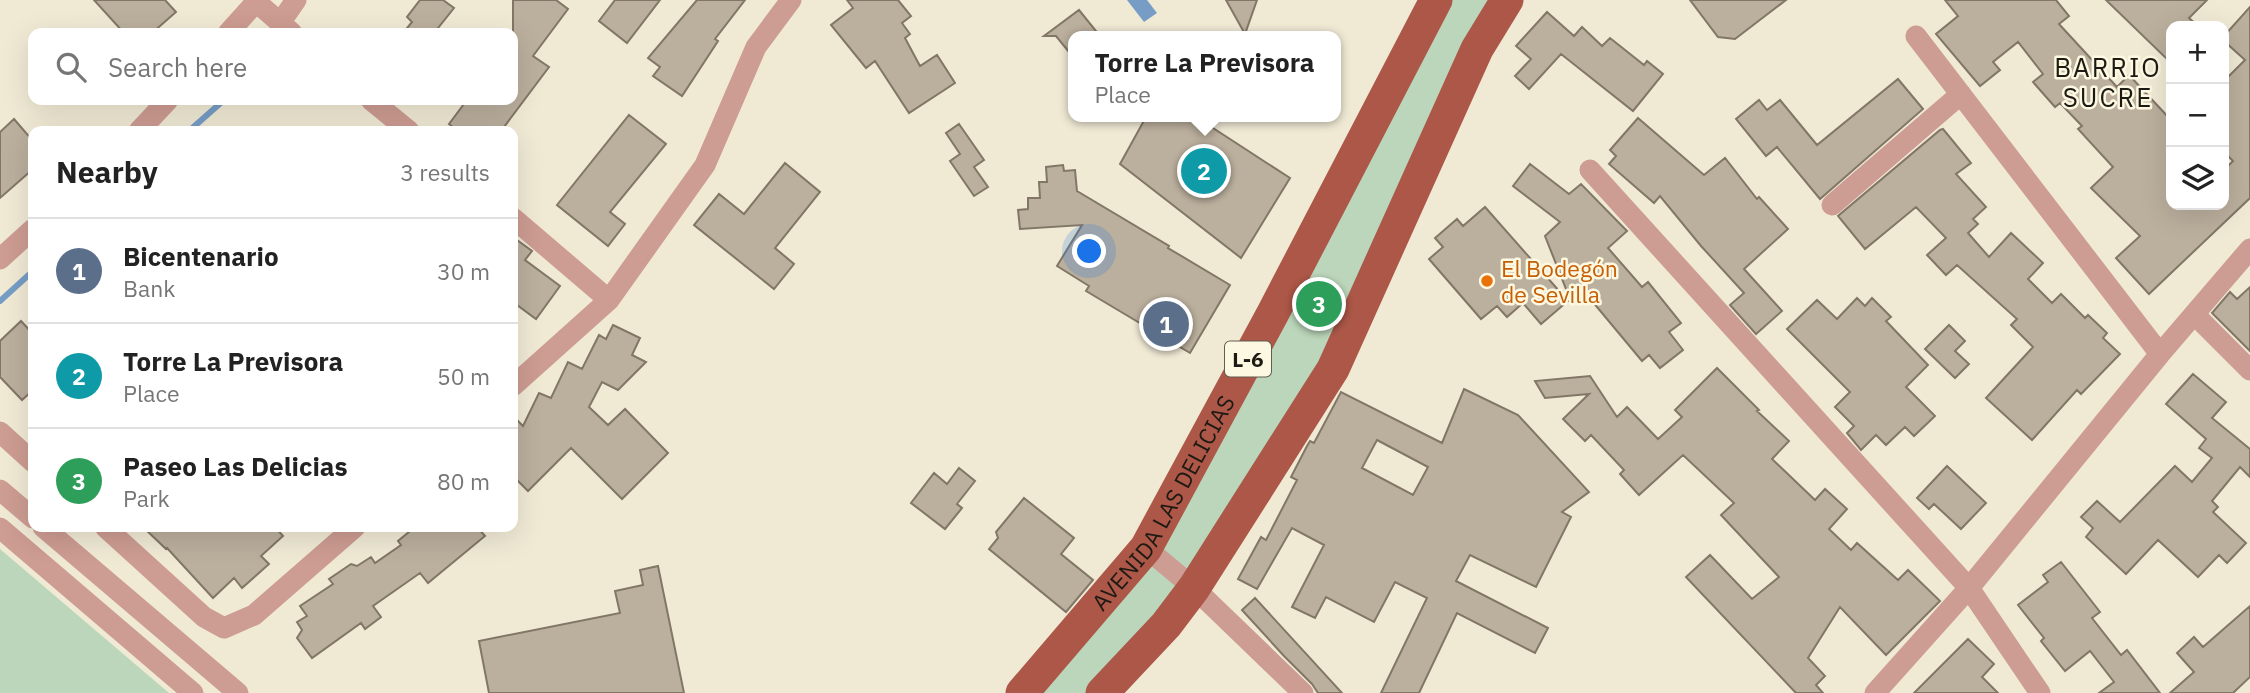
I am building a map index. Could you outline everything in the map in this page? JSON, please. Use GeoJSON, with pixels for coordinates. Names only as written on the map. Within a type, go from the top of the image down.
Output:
{"type":"FeatureCollection","features":[{"type":"Feature","properties":{"kind":"main road","name":"AVENIDA LAS DELICIAS"},"geometry":{"type":"LineString","coordinates":[[1022,693],[1146,548],[1286,288],[1436,0]]}},
{"type":"Feature","properties":{"kind":"main road"},"geometry":{"type":"LineString","coordinates":[[1102,693],[1166,625],[1194,588],[1333,369],[1477,49],[1507,0]]}},
{"type":"Feature","properties":{"kind":"street"},"geometry":{"type":"LineString","coordinates":[[232,28],[255,1],[285,27],[296,0]]}},
{"type":"Feature","properties":{"kind":"street"},"geometry":{"type":"LineString","coordinates":[[518,382],[610,300],[705,164],[756,47],[791,0]]}},
{"type":"Feature","properties":{"kind":"street"},"geometry":{"type":"LineString","coordinates":[[1916,36],[2160,354]]}},
{"type":"Feature","properties":{"kind":"street"},"geometry":{"type":"LineString","coordinates":[[1832,205],[1961,94]]}},
{"type":"Feature","properties":{"kind":"street"},"geometry":{"type":"LineString","coordinates":[[144,126],[163,105]]}},
{"type":"Feature","properties":{"kind":"street"},"geometry":{"type":"LineString","coordinates":[[378,105],[403,126]]}},
{"type":"Feature","properties":{"kind":"street"},"geometry":{"type":"LineString","coordinates":[[1590,170],[1969,588],[2040,693]]}},
{"type":"Feature","properties":{"kind":"street"},"geometry":{"type":"LineString","coordinates":[[518,222],[610,300]]}},
{"type":"Feature","properties":{"kind":"street"},"geometry":{"type":"LineString","coordinates":[[0,259],[28,234]]}},
{"type":"Feature","properties":{"kind":"street"},"geometry":{"type":"LineString","coordinates":[[1875,693],[1969,588],[2160,354],[2250,249]]}},
{"type":"Feature","properties":{"kind":"street"},"geometry":{"type":"LineString","coordinates":[[2195,315],[2250,370]]}},
{"type":"Feature","properties":{"kind":"street"},"geometry":{"type":"LineString","coordinates":[[0,432],[28,457]]}},
{"type":"Feature","properties":{"kind":"street"},"geometry":{"type":"LineString","coordinates":[[0,490],[28,515]]}},
{"type":"Feature","properties":{"kind":"street"},"geometry":{"type":"LineString","coordinates":[[0,528],[193,693]]}},
{"type":"Feature","properties":{"kind":"street"},"geometry":{"type":"LineString","coordinates":[[49,532],[238,693]]}},
{"type":"Feature","properties":{"kind":"street"},"geometry":{"type":"LineString","coordinates":[[110,532],[204,617],[224,628],[254,615],[349,532]]}},
{"type":"Feature","properties":{"kind":"street"},"geometry":{"type":"LineString","coordinates":[[1146,548],[1194,588],[1303,693]]}},
{"type":"Feature","properties":{"kind":"green space"},"geometry":{"type":"Polygon","coordinates":[[[1436,0],[1507,0],[1333,369],[1102,693],[1022,693],[1146,548],[1436,0]]]}},
{"type":"Feature","properties":{"kind":"green space"},"geometry":{"type":"Polygon","coordinates":[[[0,549],[169,693],[0,693],[0,549]]]}},
{"type":"Feature","properties":{"kind":"water"},"geometry":{"type":"Polygon","coordinates":[[[1127,0],[1147,0],[1157,13],[1144,22],[1127,0]]]}},
{"type":"Feature","properties":{"kind":"building"},"geometry":{"type":"Polygon","coordinates":[[[94,0],[165,0],[176,12],[158,28],[119,28],[94,0]]]}},
{"type":"Feature","properties":{"kind":"building"},"geometry":{"type":"Polygon","coordinates":[[[420,0],[443,0],[454,8],[438,28],[407,28],[412,22],[407,17],[420,0]]]}},
{"type":"Feature","properties":{"kind":"building"},"geometry":{"type":"Polygon","coordinates":[[[513,0],[556,0],[568,9],[533,56],[549,67],[505,126],[452,126],[449,124],[463,105],[518,105],[518,28],[513,28],[513,0]]]}},
{"type":"Feature","properties":{"kind":"building"},"geometry":{"type":"Polygon","coordinates":[[[615,0],[660,0],[627,43],[599,21],[615,0]]]}},
{"type":"Feature","properties":{"kind":"building"},"geometry":{"type":"Polygon","coordinates":[[[697,0],[745,0],[715,39],[718,41],[682,96],[653,76],[660,67],[648,58],[697,0]]]}},
{"type":"Feature","properties":{"kind":"building"},"geometry":{"type":"Polygon","coordinates":[[[847,0],[898,0],[911,16],[902,23],[910,34],[905,38],[920,66],[937,55],[955,83],[909,113],[875,61],[866,68],[831,25],[853,8],[847,0]]]}},
{"type":"Feature","properties":{"kind":"building"},"geometry":{"type":"Polygon","coordinates":[[[1226,0],[1257,0],[1246,31],[1243,31],[1226,0]]]}},
{"type":"Feature","properties":{"kind":"building"},"geometry":{"type":"Polygon","coordinates":[[[1690,0],[1786,0],[1735,39],[1718,37],[1690,0]]]}},
{"type":"Feature","properties":{"kind":"building"},"geometry":{"type":"Polygon","coordinates":[[[1945,0],[2056,0],[2069,16],[2059,24],[2117,87],[2129,75],[2166,115],[2166,210],[2229,210],[2229,165],[2233,161],[2229,157],[2229,76],[2245,60],[2229,46],[2229,30],[2250,7],[2250,198],[2149,294],[2116,258],[2140,236],[2091,188],[2113,167],[2078,129],[2082,126],[2060,103],[2055,107],[2033,82],[2043,74],[2018,42],[1993,62],[2000,70],[1980,86],[1936,34],[1958,16],[1945,0]]]}},
{"type":"Feature","properties":{"kind":"building"},"geometry":{"type":"Polygon","coordinates":[[[2106,0],[2207,0],[2189,18],[2192,21],[2166,21],[2166,58],[2106,0]]]}},
{"type":"Feature","properties":{"kind":"building"},"geometry":{"type":"Polygon","coordinates":[[[1079,10],[1096,31],[1068,31],[1068,51],[1056,36],[1044,36],[1079,10]]]}},
{"type":"Feature","properties":{"kind":"building"},"geometry":{"type":"Polygon","coordinates":[[[1547,12],[1574,36],[1582,27],[1602,46],[1610,38],[1644,65],[1647,61],[1663,74],[1633,111],[1561,54],[1529,89],[1515,76],[1531,59],[1516,46],[1547,12]]]}},
{"type":"Feature","properties":{"kind":"building"},"geometry":{"type":"Polygon","coordinates":[[[1898,79],[1923,109],[1820,199],[1777,147],[1766,156],[1736,119],[1759,100],[1767,110],[1780,100],[1817,145],[1898,79]]]}},
{"type":"Feature","properties":{"kind":"building"},"geometry":{"type":"Polygon","coordinates":[[[629,115],[666,144],[610,212],[625,224],[608,246],[557,205],[629,115]]]}},
{"type":"Feature","properties":{"kind":"building"},"geometry":{"type":"Polygon","coordinates":[[[1638,118],[1704,175],[1725,158],[1757,199],[1759,197],[1788,229],[1744,269],[1782,311],[1756,334],[1730,305],[1744,293],[1660,196],[1654,203],[1609,164],[1616,156],[1610,150],[1638,118]]]}},
{"type":"Feature","properties":{"kind":"building"},"geometry":{"type":"Polygon","coordinates":[[[14,119],[28,135],[28,173],[0,198],[0,132],[14,119]]]}},
{"type":"Feature","properties":{"kind":"building"},"geometry":{"type":"Polygon","coordinates":[[[1143,122],[1204,122],[1290,178],[1241,258],[1120,164],[1143,122]]]}},
{"type":"Feature","properties":{"kind":"building"},"geometry":{"type":"Polygon","coordinates":[[[959,124],[984,160],[974,167],[988,187],[974,196],[950,161],[960,154],[946,133],[959,124]]]}},
{"type":"Feature","properties":{"kind":"building"},"geometry":{"type":"Polygon","coordinates":[[[1943,129],[1971,163],[1956,174],[1986,207],[1973,219],[1978,224],[1968,233],[1989,257],[2011,233],[2043,263],[2028,279],[2052,303],[2061,294],[2085,318],[2088,315],[2107,333],[2103,338],[2120,354],[2081,394],[2077,390],[2032,440],[1986,398],[2033,347],[2011,325],[2017,319],[1957,265],[1946,275],[1927,255],[1946,238],[1916,207],[1865,249],[1838,216],[1943,129]]]}},
{"type":"Feature","properties":{"kind":"building"},"geometry":{"type":"Polygon","coordinates":[[[785,163],[820,192],[775,248],[794,264],[774,289],[694,225],[719,194],[744,214],[785,163]]]}},
{"type":"Feature","properties":{"kind":"building"},"geometry":{"type":"Polygon","coordinates":[[[1530,164],[1569,194],[1581,184],[1627,231],[1608,248],[1642,287],[1648,282],[1681,323],[1669,332],[1683,350],[1660,368],[1649,355],[1642,361],[1582,289],[1570,299],[1545,236],[1560,222],[1513,186],[1530,164]]]}},
{"type":"Feature","properties":{"kind":"building"},"geometry":{"type":"Polygon","coordinates":[[[1063,165],[1064,171],[1075,170],[1077,191],[1230,285],[1190,353],[1086,291],[1089,286],[1057,266],[1082,225],[1020,229],[1018,210],[1028,209],[1028,198],[1040,198],[1039,182],[1047,182],[1046,167],[1063,165]]]}},
{"type":"Feature","properties":{"kind":"building"},"geometry":{"type":"Polygon","coordinates":[[[1485,207],[1568,301],[1541,324],[1523,303],[1507,317],[1497,306],[1481,319],[1429,259],[1443,247],[1435,238],[1457,219],[1463,226],[1485,207]]]}},
{"type":"Feature","properties":{"kind":"building"},"geometry":{"type":"Polygon","coordinates":[[[518,241],[532,251],[525,260],[560,286],[536,319],[518,306],[518,241]]]}},
{"type":"Feature","properties":{"kind":"building"},"geometry":{"type":"Polygon","coordinates":[[[2250,287],[2250,351],[2212,313],[2230,292],[2237,299],[2250,287]]]}},
{"type":"Feature","properties":{"kind":"building"},"geometry":{"type":"Polygon","coordinates":[[[1857,298],[1865,306],[1872,298],[1891,317],[1886,321],[1928,365],[1906,387],[1935,416],[1914,436],[1905,427],[1886,445],[1876,435],[1861,450],[1847,433],[1854,426],[1835,407],[1850,392],[1787,329],[1817,300],[1837,319],[1857,298]]]}},
{"type":"Feature","properties":{"kind":"building"},"geometry":{"type":"Polygon","coordinates":[[[21,321],[28,329],[28,395],[22,400],[0,377],[0,341],[21,321]]]}},
{"type":"Feature","properties":{"kind":"building"},"geometry":{"type":"Polygon","coordinates":[[[613,325],[640,338],[632,355],[646,362],[618,390],[602,382],[589,407],[608,425],[625,409],[668,453],[622,499],[571,448],[528,491],[518,481],[518,421],[523,426],[539,393],[551,398],[568,362],[582,369],[599,335],[606,339],[613,325]]]}},
{"type":"Feature","properties":{"kind":"building"},"geometry":{"type":"Polygon","coordinates":[[[1949,325],[1965,341],[1955,351],[1969,364],[1955,378],[1925,349],[1949,325]]]}},
{"type":"Feature","properties":{"kind":"building"},"geometry":{"type":"Polygon","coordinates":[[[1717,368],[1789,441],[1772,459],[1815,500],[1825,489],[1847,509],[1829,529],[1851,550],[1857,543],[1898,580],[1908,570],[1940,601],[1886,655],[1840,607],[1808,658],[1825,676],[1816,685],[1823,693],[1796,693],[1686,577],[1710,555],[1752,599],[1779,577],[1721,515],[1734,503],[1683,455],[1639,495],[1620,474],[1624,470],[1591,435],[1585,441],[1563,419],[1589,394],[1545,398],[1535,381],[1590,376],[1617,417],[1627,407],[1658,439],[1682,417],[1675,410],[1717,368]]]}},
{"type":"Feature","properties":{"kind":"building"},"geometry":{"type":"Polygon","coordinates":[[[2193,374],[2226,402],[2212,418],[2250,449],[2250,477],[2240,467],[2212,501],[2218,507],[2213,512],[2246,543],[2227,563],[2219,555],[2198,577],[2158,540],[2126,574],[2086,537],[2093,528],[2081,517],[2097,501],[2120,522],[2175,466],[2192,482],[2212,458],[2199,448],[2206,439],[2166,404],[2193,374]]]}},
{"type":"Feature","properties":{"kind":"building"},"geometry":{"type":"Polygon","coordinates":[[[1464,389],[1518,415],[1589,492],[1562,512],[1571,517],[1536,587],[1470,555],[1456,581],[1548,628],[1535,653],[1457,613],[1419,693],[1381,693],[1427,598],[1395,582],[1374,622],[1326,597],[1315,618],[1292,607],[1324,545],[1292,528],[1257,589],[1238,579],[1261,537],[1266,540],[1297,480],[1291,477],[1310,441],[1314,443],[1341,392],[1442,443],[1464,389]],[[1377,440],[1362,468],[1413,495],[1428,467],[1377,440]]]}},
{"type":"Feature","properties":{"kind":"building"},"geometry":{"type":"Polygon","coordinates":[[[1947,466],[1986,503],[1961,529],[1934,504],[1929,509],[1917,498],[1947,466]]]}},
{"type":"Feature","properties":{"kind":"building"},"geometry":{"type":"Polygon","coordinates":[[[959,468],[975,481],[957,504],[962,508],[945,529],[911,503],[934,473],[947,484],[959,468]]]}},
{"type":"Feature","properties":{"kind":"building"},"geometry":{"type":"Polygon","coordinates":[[[1024,498],[1074,538],[1061,554],[1093,580],[1066,612],[989,549],[998,538],[996,532],[1024,498]]]}},
{"type":"Feature","properties":{"kind":"building"},"geometry":{"type":"Polygon","coordinates":[[[148,532],[279,532],[283,536],[261,556],[269,564],[242,588],[234,578],[213,598],[148,532]]]}},
{"type":"Feature","properties":{"kind":"building"},"geometry":{"type":"Polygon","coordinates":[[[409,532],[481,532],[485,536],[428,583],[420,573],[373,606],[381,617],[365,629],[361,623],[312,658],[297,638],[302,630],[297,622],[307,616],[300,606],[333,584],[329,579],[351,564],[357,566],[371,557],[375,563],[401,545],[398,541],[409,532]]]}},
{"type":"Feature","properties":{"kind":"building"},"geometry":{"type":"Polygon","coordinates":[[[2061,562],[2100,612],[2092,618],[2121,655],[2127,650],[2160,693],[2099,693],[2114,682],[2090,651],[2065,671],[2041,641],[2044,638],[2018,605],[2048,582],[2043,575],[2061,562]]]}},
{"type":"Feature","properties":{"kind":"building"},"geometry":{"type":"Polygon","coordinates":[[[658,566],[684,693],[489,693],[479,641],[620,613],[615,591],[643,585],[640,570],[658,566]]]}},
{"type":"Feature","properties":{"kind":"building"},"geometry":{"type":"Polygon","coordinates":[[[1255,598],[1342,693],[1318,693],[1284,656],[1242,610],[1255,598]]]}},
{"type":"Feature","properties":{"kind":"building"},"geometry":{"type":"Polygon","coordinates":[[[2250,606],[2250,677],[2233,693],[2170,693],[2194,672],[2177,653],[2194,637],[2203,647],[2250,606]]]}},
{"type":"Feature","properties":{"kind":"building"},"geometry":{"type":"Polygon","coordinates":[[[1968,639],[1994,664],[1982,677],[1998,693],[1914,693],[1968,639]]]}},
{"type":"Feature","properties":{"kind":"waterway"},"geometry":{"type":"LineString","coordinates":[[195,126],[218,105]]}},
{"type":"Feature","properties":{"kind":"waterway"},"geometry":{"type":"LineString","coordinates":[[0,301],[28,276]]}},
{"type":"Feature","properties":{"kind":"place","name":"Torre La Previsora"},"geometry":{"type":"Point","coordinates":[1204,171]}},
{"type":"Feature","properties":{"kind":"place","name":"El Bodegón de Sevilla"},"geometry":{"type":"Point","coordinates":[1487,281]}},
{"type":"Feature","properties":{"kind":"place","name":"Paseo Las Delicias"},"geometry":{"type":"Point","coordinates":[1319,304]}},
{"type":"Feature","properties":{"kind":"place","name":"Bicentenario"},"geometry":{"type":"Point","coordinates":[1166,324]}},
{"type":"Feature","properties":{"kind":"district","name":"BARRIO SUCRE"},"geometry":{"type":"Point","coordinates":[2108,82]}}]}
